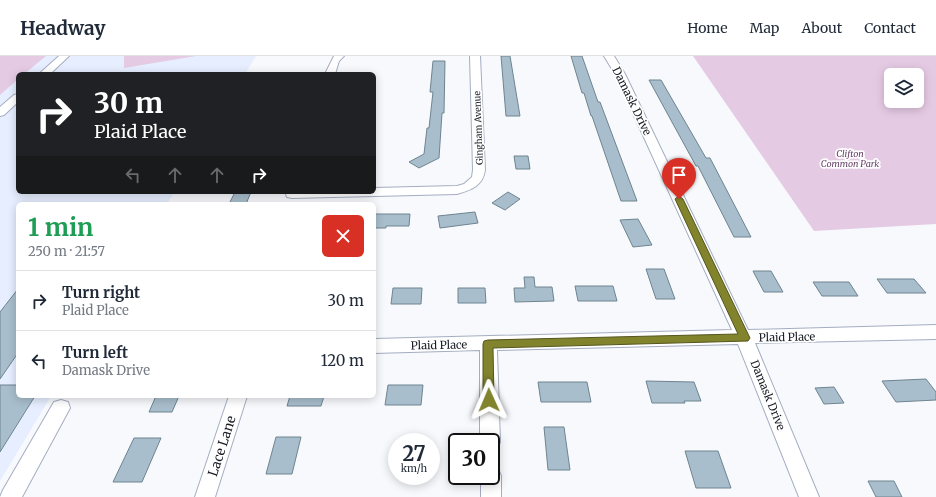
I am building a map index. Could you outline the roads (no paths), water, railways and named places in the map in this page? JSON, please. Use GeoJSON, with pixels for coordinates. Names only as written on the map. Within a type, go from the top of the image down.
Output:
{"type":"FeatureCollection","features":[{"type":"Feature","properties":{"kind":"street"},"geometry":{"type":"LineString","coordinates":[[46,72],[64,56]]}},
{"type":"Feature","properties":{"kind":"street"},"geometry":{"type":"LineString","coordinates":[[331,72],[335,61],[339,56]]}},
{"type":"Feature","properties":{"kind":"street","name":"Gingham Avenue"},"geometry":{"type":"LineString","coordinates":[[376,193],[457,190],[468,187],[478,178],[475,56]]}},
{"type":"Feature","properties":{"kind":"street","name":"Damask Drive"},"geometry":{"type":"LineString","coordinates":[[609,56],[620,74],[744,338],[809,497]]}},
{"type":"Feature","properties":{"kind":"street"},"geometry":{"type":"LineString","coordinates":[[0,113],[16,99]]}},
{"type":"Feature","properties":{"kind":"street","name":"Gingham Avenue"},"geometry":{"type":"LineString","coordinates":[[291,196],[346,194]]}},
{"type":"Feature","properties":{"kind":"street","name":"Plaid Place"},"geometry":{"type":"LineString","coordinates":[[376,346],[744,338],[936,332]]}},
{"type":"Feature","properties":{"kind":"street"},"geometry":{"type":"LineString","coordinates":[[488,344],[490,433]]}},
{"type":"Feature","properties":{"kind":"street","name":"Lace Lane"},"geometry":{"type":"LineString","coordinates":[[205,497],[237,398]]}},
{"type":"Feature","properties":{"kind":"street"},"geometry":{"type":"LineString","coordinates":[[10,497],[61,408]]}},
{"type":"Feature","properties":{"kind":"street"},"geometry":{"type":"LineString","coordinates":[[491,485],[491,497]]}},
{"type":"Feature","properties":{"kind":"park label","name":"Clifton Common Park"},"geometry":{"type":"Point","coordinates":[850,158]}}]}
